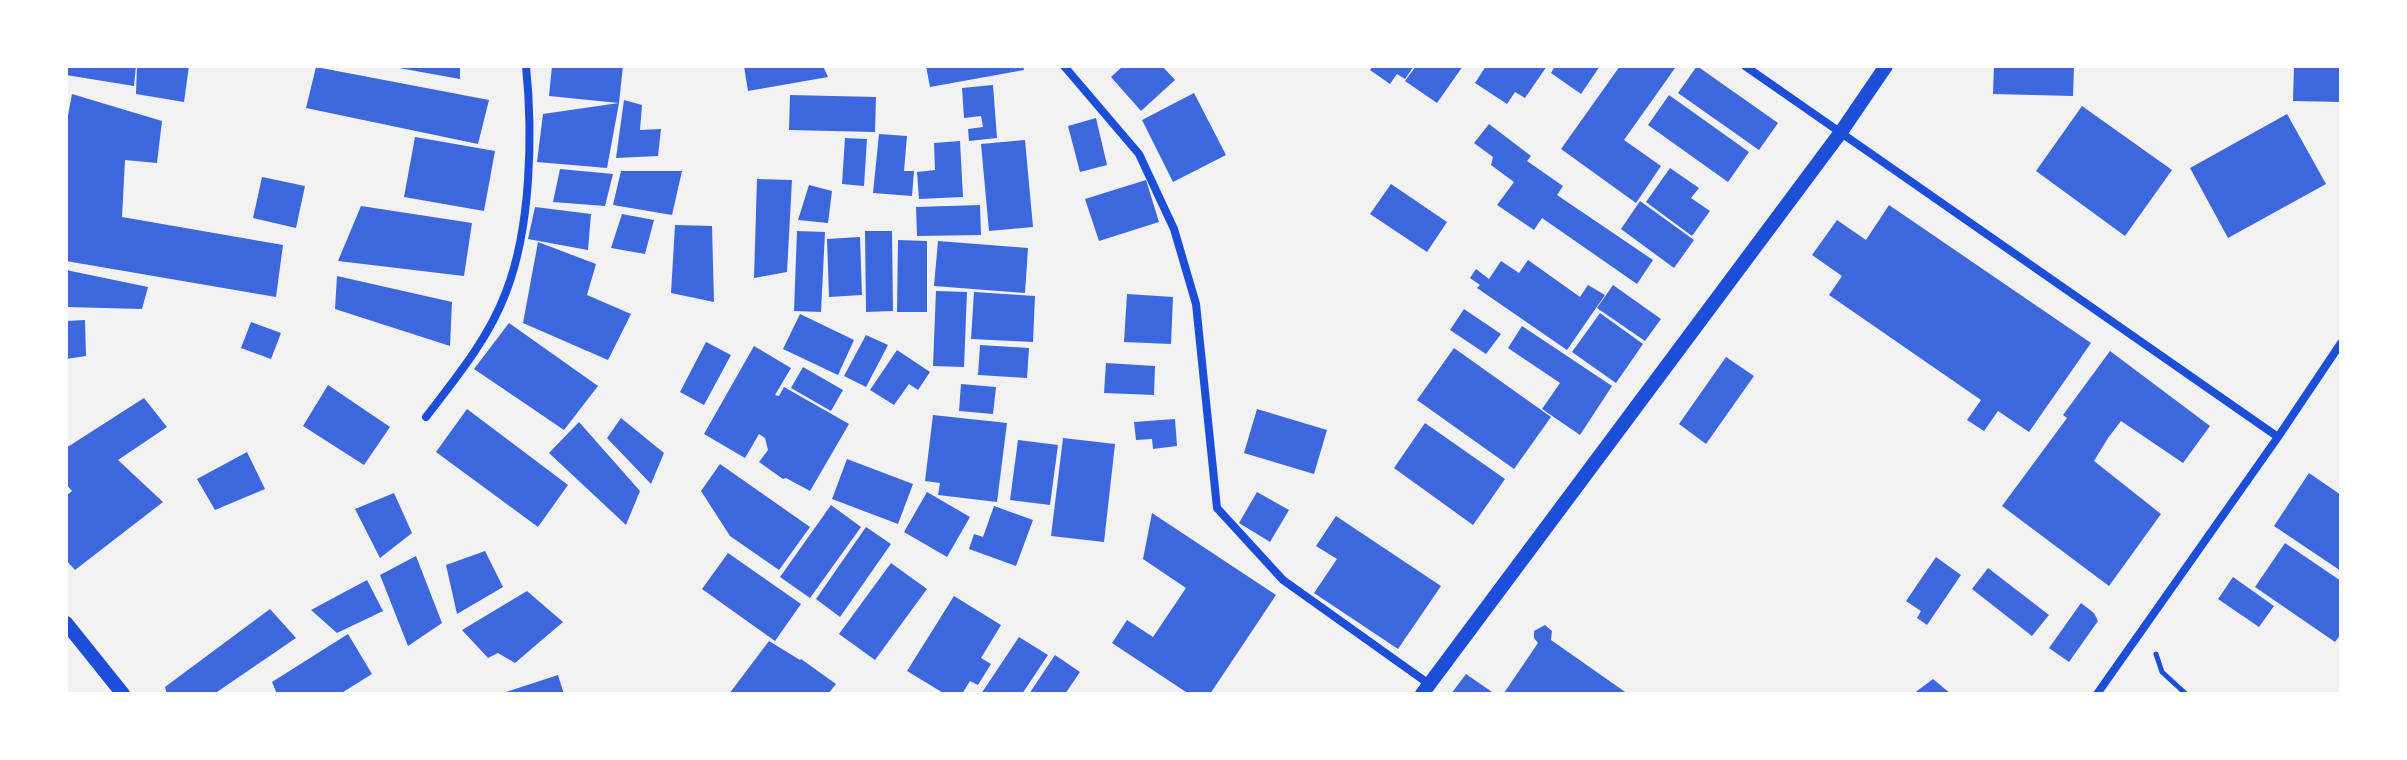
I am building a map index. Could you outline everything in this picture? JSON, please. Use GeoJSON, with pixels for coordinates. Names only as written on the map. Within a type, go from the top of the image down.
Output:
{"type":"FeatureCollection","features":[{"type":"Feature","properties":{"kind":"street"},"geometry":{"type":"LineString","coordinates":[[426,417],[481,340],[506,294],[519,251],[526,204],[526,66]]}},
{"type":"Feature","properties":{"kind":"street"},"geometry":{"type":"LineString","coordinates":[[1064,66],[1139,154],[1174,229],[1196,304],[1217,508],[1283,580],[1426,689],[1841,132],[1886,66]]}},
{"type":"Feature","properties":{"kind":"street"},"geometry":{"type":"LineString","coordinates":[[1745,66],[2278,437]]}},
{"type":"Feature","properties":{"kind":"street"},"geometry":{"type":"LineString","coordinates":[[2097,694],[2341,343]]}},
{"type":"Feature","properties":{"kind":"street"},"geometry":{"type":"LineString","coordinates":[[66,623],[123,694]]}},
{"type":"Feature","properties":{"kind":"path"},"geometry":{"type":"LineString","coordinates":[[2145,627],[2162,672],[2186,694]]}},
{"type":"Feature","properties":{"kind":"building"},"geometry":{"type":"Polygon","coordinates":[[[66,66],[136,66],[134,86],[66,75],[66,66]]]}},
{"type":"Feature","properties":{"kind":"building"},"geometry":{"type":"Polygon","coordinates":[[[137,66],[189,66],[184,102],[136,94],[137,66]]]}},
{"type":"Feature","properties":{"kind":"building"},"geometry":{"type":"Polygon","coordinates":[[[460,66],[460,79],[399,68],[460,66]]]}},
{"type":"Feature","properties":{"kind":"building"},"geometry":{"type":"Polygon","coordinates":[[[552,66],[623,66],[619,103],[549,96],[552,66]]]}},
{"type":"Feature","properties":{"kind":"building"},"geometry":{"type":"Polygon","coordinates":[[[744,66],[823,66],[828,77],[748,91],[744,66]]]}},
{"type":"Feature","properties":{"kind":"building"},"geometry":{"type":"Polygon","coordinates":[[[926,66],[1023,66],[1024,70],[930,87],[926,66]]]}},
{"type":"Feature","properties":{"kind":"building"},"geometry":{"type":"Polygon","coordinates":[[[1123,66],[1162,66],[1175,80],[1141,111],[1111,77],[1123,66]]]}},
{"type":"Feature","properties":{"kind":"building"},"geometry":{"type":"Polygon","coordinates":[[[1373,66],[1414,66],[1405,79],[1397,74],[1390,84],[1370,70],[1373,66]]]}},
{"type":"Feature","properties":{"kind":"building"},"geometry":{"type":"Polygon","coordinates":[[[1416,66],[1463,66],[1437,103],[1405,81],[1416,66]]]}},
{"type":"Feature","properties":{"kind":"building"},"geometry":{"type":"Polygon","coordinates":[[[1486,66],[1547,66],[1525,98],[1515,92],[1507,104],[1475,83],[1486,66]]]}},
{"type":"Feature","properties":{"kind":"building"},"geometry":{"type":"Polygon","coordinates":[[[1555,66],[1600,66],[1581,94],[1551,73],[1555,66]]]}},
{"type":"Feature","properties":{"kind":"building"},"geometry":{"type":"Polygon","coordinates":[[[1620,66],[1675,68],[1624,140],[1661,166],[1636,203],[1561,149],[1620,66]]]}},
{"type":"Feature","properties":{"kind":"building"},"geometry":{"type":"Polygon","coordinates":[[[1697,66],[1778,123],[1759,150],[1678,93],[1697,66]]]}},
{"type":"Feature","properties":{"kind":"building"},"geometry":{"type":"Polygon","coordinates":[[[1994,66],[2074,66],[2073,96],[1993,94],[1994,66]]]}},
{"type":"Feature","properties":{"kind":"building"},"geometry":{"type":"Polygon","coordinates":[[[2294,66],[2341,66],[2341,102],[2293,101],[2294,66]]]}},
{"type":"Feature","properties":{"kind":"building"},"geometry":{"type":"Polygon","coordinates":[[[316,67],[489,100],[478,144],[306,108],[316,67]]]}},
{"type":"Feature","properties":{"kind":"building"},"geometry":{"type":"Polygon","coordinates":[[[993,85],[997,138],[969,141],[968,129],[983,127],[981,116],[964,118],[962,88],[993,85]]]}},
{"type":"Feature","properties":{"kind":"building"},"geometry":{"type":"Polygon","coordinates":[[[1194,93],[1226,155],[1173,182],[1142,120],[1194,93]]]}},
{"type":"Feature","properties":{"kind":"building"},"geometry":{"type":"Polygon","coordinates":[[[72,94],[162,121],[157,163],[125,160],[122,217],[283,245],[276,297],[66,261],[66,126],[72,94]]]}},
{"type":"Feature","properties":{"kind":"building"},"geometry":{"type":"Polygon","coordinates":[[[790,95],[876,97],[875,132],[789,130],[790,95]]]}},
{"type":"Feature","properties":{"kind":"building"},"geometry":{"type":"Polygon","coordinates":[[[1669,95],[1749,152],[1728,182],[1648,125],[1669,95]]]}},
{"type":"Feature","properties":{"kind":"building"},"geometry":{"type":"Polygon","coordinates":[[[624,100],[642,105],[640,130],[661,129],[658,156],[616,158],[624,100]]]}},
{"type":"Feature","properties":{"kind":"building"},"geometry":{"type":"Polygon","coordinates":[[[619,103],[607,168],[537,162],[543,114],[619,103]]]}},
{"type":"Feature","properties":{"kind":"building"},"geometry":{"type":"Polygon","coordinates":[[[2082,106],[2172,170],[2125,236],[2036,171],[2082,106]]]}},
{"type":"Feature","properties":{"kind":"building"},"geometry":{"type":"Polygon","coordinates":[[[2287,114],[2326,184],[2228,238],[2190,168],[2287,114]]]}},
{"type":"Feature","properties":{"kind":"building"},"geometry":{"type":"Polygon","coordinates":[[[1096,118],[1107,165],[1080,172],[1068,126],[1096,118]]]}},
{"type":"Feature","properties":{"kind":"building"},"geometry":{"type":"Polygon","coordinates":[[[1489,124],[1531,156],[1527,161],[1563,186],[1557,195],[1653,260],[1637,284],[1542,218],[1534,230],[1497,205],[1514,182],[1491,165],[1493,157],[1474,143],[1489,124]]]}},
{"type":"Feature","properties":{"kind":"building"},"geometry":{"type":"Polygon","coordinates":[[[879,134],[907,136],[904,171],[914,171],[912,196],[873,193],[879,134]]]}},
{"type":"Feature","properties":{"kind":"building"},"geometry":{"type":"Polygon","coordinates":[[[415,137],[495,151],[484,211],[404,197],[415,137]]]}},
{"type":"Feature","properties":{"kind":"building"},"geometry":{"type":"Polygon","coordinates":[[[845,138],[867,139],[864,186],[842,184],[845,138]]]}},
{"type":"Feature","properties":{"kind":"building"},"geometry":{"type":"Polygon","coordinates":[[[1025,140],[1033,227],[989,231],[981,144],[1025,140]]]}},
{"type":"Feature","properties":{"kind":"building"},"geometry":{"type":"Polygon","coordinates":[[[960,141],[963,197],[919,199],[917,172],[935,170],[934,143],[960,141]]]}},
{"type":"Feature","properties":{"kind":"building"},"geometry":{"type":"Polygon","coordinates":[[[1670,168],[1699,188],[1691,198],[1710,211],[1692,236],[1646,202],[1670,168]]]}},
{"type":"Feature","properties":{"kind":"building"},"geometry":{"type":"Polygon","coordinates":[[[560,169],[613,174],[605,206],[553,202],[560,169]]]}},
{"type":"Feature","properties":{"kind":"building"},"geometry":{"type":"Polygon","coordinates":[[[621,171],[682,171],[672,215],[613,205],[621,171]]]}},
{"type":"Feature","properties":{"kind":"building"},"geometry":{"type":"Polygon","coordinates":[[[262,177],[305,186],[296,228],[253,218],[262,177]]]}},
{"type":"Feature","properties":{"kind":"building"},"geometry":{"type":"Polygon","coordinates":[[[757,179],[792,180],[787,272],[754,278],[757,179]]]}},
{"type":"Feature","properties":{"kind":"building"},"geometry":{"type":"Polygon","coordinates":[[[1146,180],[1159,222],[1099,241],[1085,199],[1146,180]]]}},
{"type":"Feature","properties":{"kind":"building"},"geometry":{"type":"Polygon","coordinates":[[[1391,184],[1447,222],[1427,252],[1370,214],[1391,184]]]}},
{"type":"Feature","properties":{"kind":"building"},"geometry":{"type":"Polygon","coordinates":[[[809,185],[832,191],[828,223],[798,220],[809,185]]]}},
{"type":"Feature","properties":{"kind":"building"},"geometry":{"type":"Polygon","coordinates":[[[1640,201],[1694,240],[1674,268],[1621,229],[1640,201]]]}},
{"type":"Feature","properties":{"kind":"building"},"geometry":{"type":"Polygon","coordinates":[[[980,205],[981,235],[917,236],[916,207],[980,205]]]}},
{"type":"Feature","properties":{"kind":"building"},"geometry":{"type":"Polygon","coordinates":[[[1889,205],[2091,343],[2029,432],[1998,411],[1984,431],[1967,420],[1981,400],[1829,295],[1842,276],[1812,255],[1837,220],[1866,240],[1889,205]]]}},
{"type":"Feature","properties":{"kind":"building"},"geometry":{"type":"Polygon","coordinates":[[[361,206],[472,223],[464,276],[338,261],[361,206]]]}},
{"type":"Feature","properties":{"kind":"building"},"geometry":{"type":"Polygon","coordinates":[[[535,207],[591,214],[588,250],[528,239],[535,207]]]}},
{"type":"Feature","properties":{"kind":"building"},"geometry":{"type":"Polygon","coordinates":[[[622,214],[654,220],[645,254],[611,248],[622,214]]]}},
{"type":"Feature","properties":{"kind":"building"},"geometry":{"type":"Polygon","coordinates":[[[675,225],[712,226],[714,302],[671,293],[675,225]]]}},
{"type":"Feature","properties":{"kind":"building"},"geometry":{"type":"Polygon","coordinates":[[[797,231],[825,232],[821,312],[794,311],[797,231]]]}},
{"type":"Feature","properties":{"kind":"building"},"geometry":{"type":"Polygon","coordinates":[[[865,231],[892,231],[893,311],[866,312],[865,231]]]}},
{"type":"Feature","properties":{"kind":"building"},"geometry":{"type":"Polygon","coordinates":[[[860,237],[862,295],[829,297],[827,239],[860,237]]]}},
{"type":"Feature","properties":{"kind":"building"},"geometry":{"type":"Polygon","coordinates":[[[898,240],[927,241],[927,312],[897,312],[898,240]]]}},
{"type":"Feature","properties":{"kind":"building"},"geometry":{"type":"Polygon","coordinates":[[[938,241],[1028,248],[1025,293],[934,286],[938,241]]]}},
{"type":"Feature","properties":{"kind":"building"},"geometry":{"type":"Polygon","coordinates":[[[538,242],[596,264],[587,295],[631,314],[608,360],[523,323],[538,242]]]}},
{"type":"Feature","properties":{"kind":"building"},"geometry":{"type":"Polygon","coordinates":[[[1528,260],[1580,297],[1588,285],[1605,295],[1567,350],[1477,288],[1480,285],[1470,278],[1476,269],[1489,279],[1501,261],[1519,273],[1528,260]]]}},
{"type":"Feature","properties":{"kind":"building"},"geometry":{"type":"Polygon","coordinates":[[[66,270],[148,287],[142,309],[66,307],[66,270]]]}},
{"type":"Feature","properties":{"kind":"building"},"geometry":{"type":"Polygon","coordinates":[[[337,276],[452,302],[450,346],[335,309],[337,276]]]}},
{"type":"Feature","properties":{"kind":"building"},"geometry":{"type":"Polygon","coordinates":[[[1613,285],[1661,319],[1645,341],[1597,308],[1613,285]]]}},
{"type":"Feature","properties":{"kind":"building"},"geometry":{"type":"Polygon","coordinates":[[[936,291],[967,292],[964,367],[933,366],[936,291]]]}},
{"type":"Feature","properties":{"kind":"building"},"geometry":{"type":"Polygon","coordinates":[[[974,292],[1035,296],[1033,342],[971,339],[974,292]]]}},
{"type":"Feature","properties":{"kind":"building"},"geometry":{"type":"Polygon","coordinates":[[[1127,294],[1173,297],[1171,344],[1124,342],[1127,294]]]}},
{"type":"Feature","properties":{"kind":"building"},"geometry":{"type":"Polygon","coordinates":[[[1464,309],[1501,334],[1486,354],[1450,330],[1464,309]]]}},
{"type":"Feature","properties":{"kind":"building"},"geometry":{"type":"Polygon","coordinates":[[[1600,313],[1643,344],[1616,383],[1572,352],[1600,313]]]}},
{"type":"Feature","properties":{"kind":"building"},"geometry":{"type":"Polygon","coordinates":[[[800,314],[854,340],[838,375],[783,349],[800,314]]]}},
{"type":"Feature","properties":{"kind":"building"},"geometry":{"type":"Polygon","coordinates":[[[85,320],[86,356],[66,359],[66,321],[85,320]]]}},
{"type":"Feature","properties":{"kind":"building"},"geometry":{"type":"Polygon","coordinates":[[[251,322],[281,333],[271,359],[241,348],[251,322]]]}},
{"type":"Feature","properties":{"kind":"building"},"geometry":{"type":"Polygon","coordinates":[[[509,323],[598,386],[564,430],[474,369],[509,323]]]}},
{"type":"Feature","properties":{"kind":"building"},"geometry":{"type":"Polygon","coordinates":[[[1522,326],[1612,386],[1580,435],[1542,409],[1560,383],[1508,348],[1522,326]]]}},
{"type":"Feature","properties":{"kind":"building"},"geometry":{"type":"Polygon","coordinates":[[[866,335],[888,345],[866,387],[844,376],[866,335]]]}},
{"type":"Feature","properties":{"kind":"building"},"geometry":{"type":"Polygon","coordinates":[[[706,342],[731,355],[704,405],[680,392],[706,342]]]}},
{"type":"Feature","properties":{"kind":"building"},"geometry":{"type":"Polygon","coordinates":[[[980,345],[1029,348],[1027,378],[978,375],[980,345]]]}},
{"type":"Feature","properties":{"kind":"building"},"geometry":{"type":"Polygon","coordinates":[[[754,346],[791,368],[775,395],[779,396],[784,387],[849,424],[810,491],[783,479],[759,462],[768,450],[765,438],[759,434],[745,458],[704,434],[754,346]]]}},
{"type":"Feature","properties":{"kind":"building"},"geometry":{"type":"Polygon","coordinates":[[[1454,348],[1551,417],[1514,469],[1417,400],[1454,348]]]}},
{"type":"Feature","properties":{"kind":"building"},"geometry":{"type":"Polygon","coordinates":[[[897,350],[930,372],[918,390],[909,384],[894,405],[870,390],[897,350]]]}},
{"type":"Feature","properties":{"kind":"building"},"geometry":{"type":"Polygon","coordinates":[[[2110,351],[2210,426],[2183,463],[2121,421],[2108,438],[2094,461],[2161,514],[2109,586],[2002,506],[2067,418],[2063,415],[2110,351]]]}},
{"type":"Feature","properties":{"kind":"building"},"geometry":{"type":"Polygon","coordinates":[[[1726,357],[1754,376],[1706,444],[1679,424],[1726,357]]]}},
{"type":"Feature","properties":{"kind":"building"},"geometry":{"type":"Polygon","coordinates":[[[1106,363],[1155,366],[1154,395],[1104,393],[1106,363]]]}},
{"type":"Feature","properties":{"kind":"building"},"geometry":{"type":"Polygon","coordinates":[[[803,367],[843,390],[831,411],[791,388],[803,367]]]}},
{"type":"Feature","properties":{"kind":"building"},"geometry":{"type":"Polygon","coordinates":[[[961,384],[996,387],[993,414],[959,411],[961,384]]]}},
{"type":"Feature","properties":{"kind":"building"},"geometry":{"type":"Polygon","coordinates":[[[328,385],[390,427],[364,465],[303,426],[328,385]]]}},
{"type":"Feature","properties":{"kind":"building"},"geometry":{"type":"Polygon","coordinates":[[[144,398],[167,427],[118,460],[163,502],[75,570],[66,560],[66,496],[72,491],[66,484],[66,448],[144,398]]]}},
{"type":"Feature","properties":{"kind":"building"},"geometry":{"type":"Polygon","coordinates":[[[467,409],[568,485],[538,527],[436,452],[467,409]]]}},
{"type":"Feature","properties":{"kind":"building"},"geometry":{"type":"Polygon","coordinates":[[[1257,409],[1327,430],[1314,474],[1244,453],[1257,409]]]}},
{"type":"Feature","properties":{"kind":"building"},"geometry":{"type":"Polygon","coordinates":[[[933,415],[1007,423],[997,502],[938,495],[940,483],[925,481],[933,415]]]}},
{"type":"Feature","properties":{"kind":"building"},"geometry":{"type":"Polygon","coordinates":[[[621,418],[664,453],[651,484],[607,438],[621,418]]]}},
{"type":"Feature","properties":{"kind":"building"},"geometry":{"type":"Polygon","coordinates":[[[1175,419],[1177,446],[1153,449],[1152,439],[1136,440],[1134,422],[1175,419]]]}},
{"type":"Feature","properties":{"kind":"building"},"geometry":{"type":"Polygon","coordinates":[[[579,422],[640,491],[626,525],[549,453],[579,422]]]}},
{"type":"Feature","properties":{"kind":"building"},"geometry":{"type":"Polygon","coordinates":[[[1425,423],[1505,479],[1473,525],[1394,468],[1425,423]]]}},
{"type":"Feature","properties":{"kind":"building"},"geometry":{"type":"Polygon","coordinates":[[[1063,438],[1115,444],[1104,542],[1051,536],[1063,438]]]}},
{"type":"Feature","properties":{"kind":"building"},"geometry":{"type":"Polygon","coordinates":[[[1018,440],[1058,445],[1050,505],[1010,500],[1018,440]]]}},
{"type":"Feature","properties":{"kind":"building"},"geometry":{"type":"Polygon","coordinates":[[[247,452],[265,489],[215,510],[197,479],[247,452]]]}},
{"type":"Feature","properties":{"kind":"building"},"geometry":{"type":"Polygon","coordinates":[[[847,459],[913,484],[898,524],[832,499],[847,459]]]}},
{"type":"Feature","properties":{"kind":"building"},"geometry":{"type":"Polygon","coordinates":[[[720,464],[810,527],[779,570],[730,536],[701,491],[720,464]]]}},
{"type":"Feature","properties":{"kind":"building"},"geometry":{"type":"Polygon","coordinates":[[[2309,473],[2341,495],[2341,571],[2274,526],[2309,473]]]}},
{"type":"Feature","properties":{"kind":"building"},"geometry":{"type":"Polygon","coordinates":[[[927,492],[970,517],[947,557],[904,532],[927,492]]]}},
{"type":"Feature","properties":{"kind":"building"},"geometry":{"type":"Polygon","coordinates":[[[1257,492],[1289,510],[1270,542],[1239,523],[1257,492]]]}},
{"type":"Feature","properties":{"kind":"building"},"geometry":{"type":"Polygon","coordinates":[[[394,493],[412,533],[380,558],[355,509],[394,493]]]}},
{"type":"Feature","properties":{"kind":"building"},"geometry":{"type":"Polygon","coordinates":[[[831,505],[861,527],[810,598],[780,577],[831,505]]]}},
{"type":"Feature","properties":{"kind":"building"},"geometry":{"type":"Polygon","coordinates":[[[994,506],[1033,520],[1016,566],[969,549],[974,534],[983,537],[994,506]]]}},
{"type":"Feature","properties":{"kind":"building"},"geometry":{"type":"Polygon","coordinates":[[[1152,513],[1276,595],[1210,694],[1189,694],[1112,643],[1127,620],[1153,637],[1186,588],[1143,559],[1152,513]]]}},
{"type":"Feature","properties":{"kind":"building"},"geometry":{"type":"Polygon","coordinates":[[[1336,516],[1441,586],[1398,649],[1314,593],[1337,559],[1316,546],[1336,516]]]}},
{"type":"Feature","properties":{"kind":"building"},"geometry":{"type":"Polygon","coordinates":[[[866,527],[891,544],[840,617],[816,599],[866,527]]]}},
{"type":"Feature","properties":{"kind":"building"},"geometry":{"type":"Polygon","coordinates":[[[2285,543],[2341,581],[2341,634],[2335,642],[2255,587],[2285,543]]]}},
{"type":"Feature","properties":{"kind":"building"},"geometry":{"type":"Polygon","coordinates":[[[485,551],[503,587],[457,614],[446,565],[485,551]]]}},
{"type":"Feature","properties":{"kind":"building"},"geometry":{"type":"Polygon","coordinates":[[[728,553],[801,604],[775,641],[702,589],[728,553]]]}},
{"type":"Feature","properties":{"kind":"building"},"geometry":{"type":"Polygon","coordinates":[[[416,556],[442,623],[408,646],[380,575],[416,556]]]}},
{"type":"Feature","properties":{"kind":"building"},"geometry":{"type":"Polygon","coordinates":[[[1936,557],[1961,575],[1927,625],[1917,618],[1921,611],[1906,601],[1936,557]]]}},
{"type":"Feature","properties":{"kind":"building"},"geometry":{"type":"Polygon","coordinates":[[[891,563],[927,589],[875,660],[839,634],[891,563]]]}},
{"type":"Feature","properties":{"kind":"building"},"geometry":{"type":"Polygon","coordinates":[[[1988,568],[2049,615],[2032,636],[1972,589],[1988,568]]]}},
{"type":"Feature","properties":{"kind":"building"},"geometry":{"type":"Polygon","coordinates":[[[2233,577],[2274,606],[2259,627],[2218,599],[2233,577]]]}},
{"type":"Feature","properties":{"kind":"building"},"geometry":{"type":"Polygon","coordinates":[[[367,580],[383,611],[337,633],[311,610],[367,580]]]}},
{"type":"Feature","properties":{"kind":"building"},"geometry":{"type":"Polygon","coordinates":[[[527,591],[563,622],[515,663],[498,653],[488,658],[462,630],[527,591]]]}},
{"type":"Feature","properties":{"kind":"building"},"geometry":{"type":"Polygon","coordinates":[[[954,596],[1001,625],[981,658],[991,664],[978,685],[970,681],[962,694],[945,694],[907,671],[954,596]]]}},
{"type":"Feature","properties":{"kind":"building"},"geometry":{"type":"Polygon","coordinates":[[[2081,603],[2094,613],[2098,621],[2069,662],[2049,648],[2081,603]]]}},
{"type":"Feature","properties":{"kind":"building"},"geometry":{"type":"Polygon","coordinates":[[[270,609],[296,638],[214,694],[167,694],[165,687],[270,609]]]}},
{"type":"Feature","properties":{"kind":"building"},"geometry":{"type":"Polygon","coordinates":[[[1545,625],[1552,631],[1551,640],[1628,694],[1504,693],[1538,643],[1534,631],[1545,625]]]}},
{"type":"Feature","properties":{"kind":"building"},"geometry":{"type":"Polygon","coordinates":[[[348,634],[372,674],[340,694],[277,694],[272,682],[348,634]]]}},
{"type":"Feature","properties":{"kind":"building"},"geometry":{"type":"Polygon","coordinates":[[[1019,637],[1048,655],[1022,694],[981,694],[1019,637]]]}},
{"type":"Feature","properties":{"kind":"building"},"geometry":{"type":"Polygon","coordinates":[[[769,641],[836,684],[828,694],[729,694],[769,641]]]}},
{"type":"Feature","properties":{"kind":"building"},"geometry":{"type":"Polygon","coordinates":[[[1055,655],[1080,672],[1065,694],[1029,694],[1055,655]]]}},
{"type":"Feature","properties":{"kind":"building"},"geometry":{"type":"Polygon","coordinates":[[[1466,674],[1495,694],[1451,694],[1466,674]]]}},
{"type":"Feature","properties":{"kind":"building"},"geometry":{"type":"Polygon","coordinates":[[[558,675],[564,694],[503,694],[503,693],[558,675]]]}},
{"type":"Feature","properties":{"kind":"building"},"geometry":{"type":"Polygon","coordinates":[[[1933,679],[1951,694],[1913,694],[1933,679]]]}}]}
